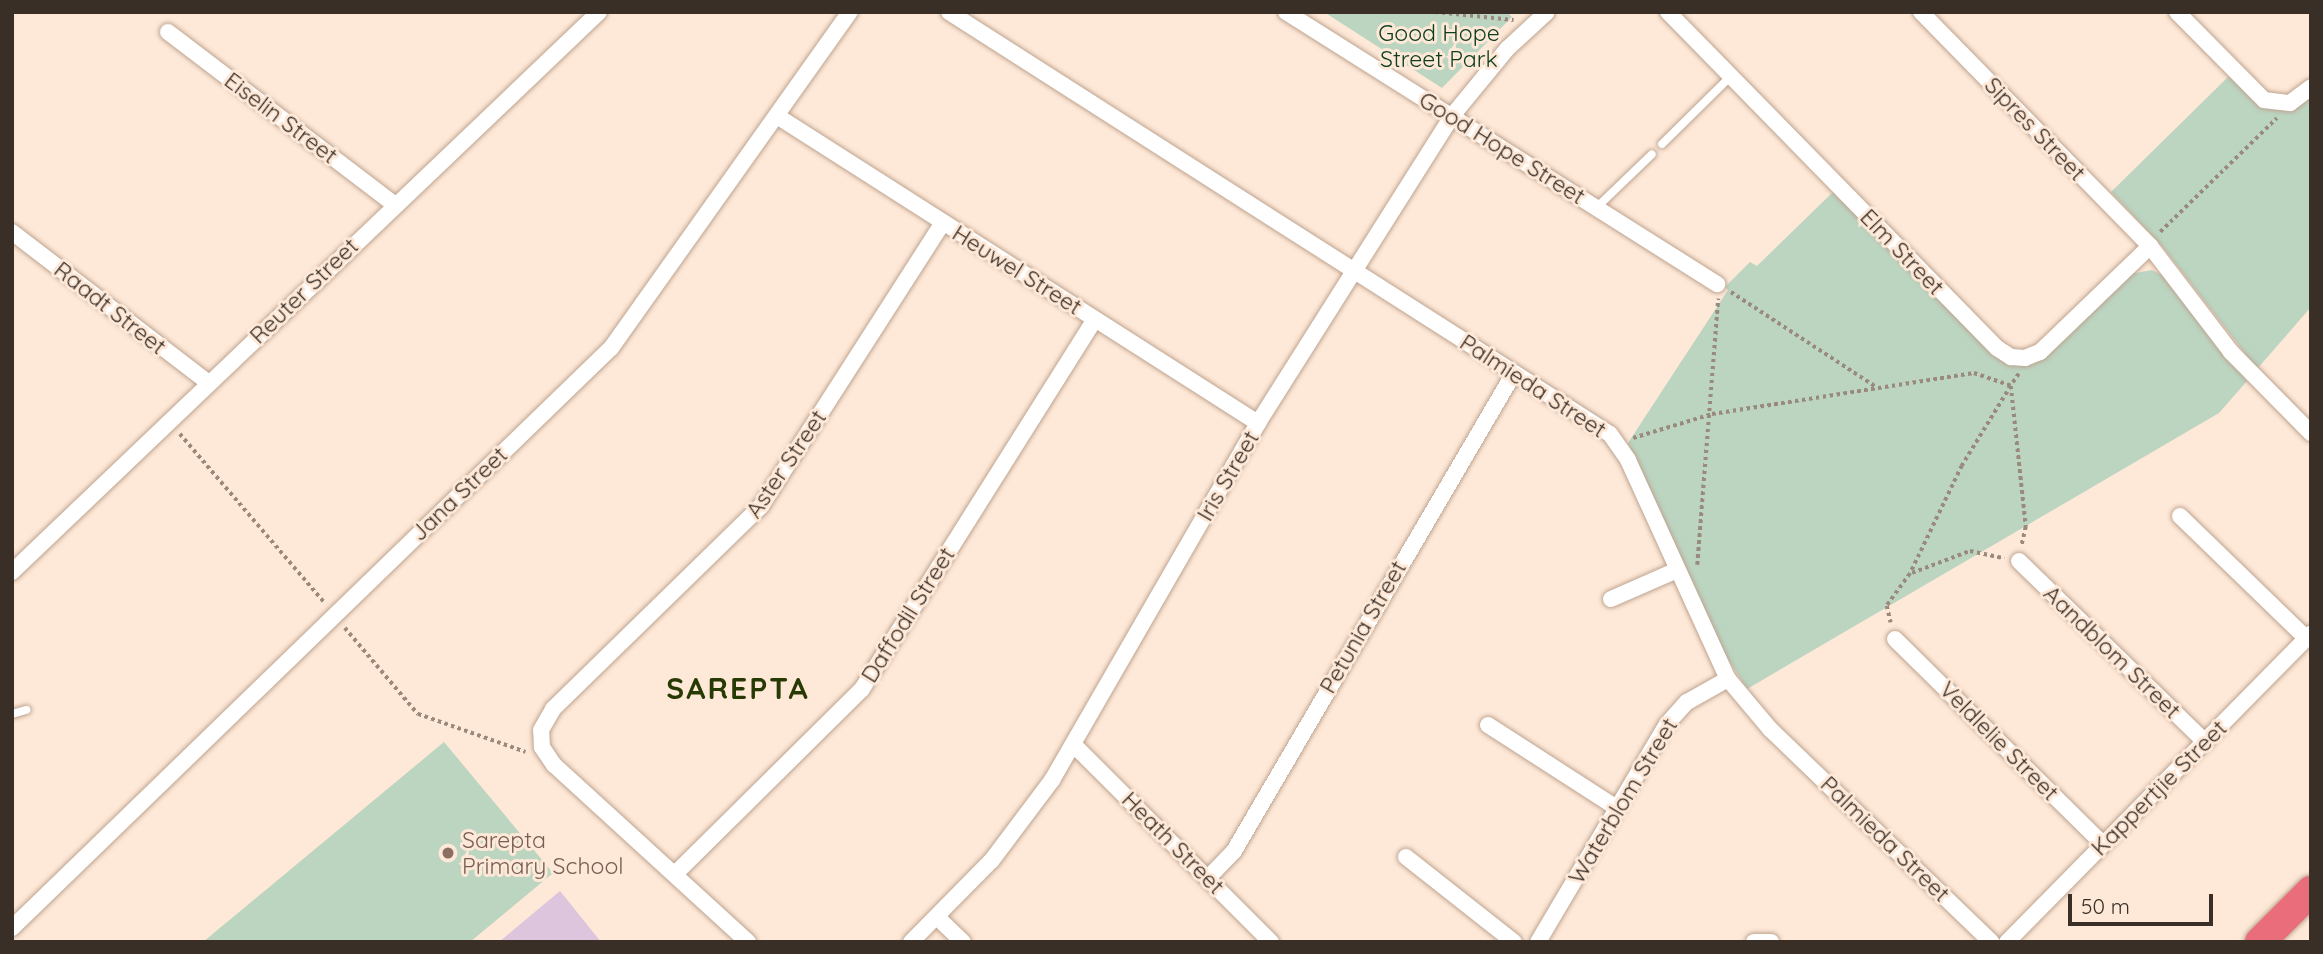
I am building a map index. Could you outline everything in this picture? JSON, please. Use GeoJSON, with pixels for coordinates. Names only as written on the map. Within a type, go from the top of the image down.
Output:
{"type":"FeatureCollection","features":[{"type":"Feature","properties":{"kind":"highway"},"geometry":{"type":"LineString","coordinates":[[2260,942],[2311,891]]}},
{"type":"Feature","properties":{"kind":"street","name":"Reuter Street"},"geometry":{"type":"LineString","coordinates":[[12,572],[19,554],[208,383],[598,12]]}},
{"type":"Feature","properties":{"kind":"street","name":"Jana Street"},"geometry":{"type":"LineString","coordinates":[[12,928],[611,348],[850,12]]}},
{"type":"Feature","properties":{"kind":"street","name":"Palmieda Street"},"geometry":{"type":"LineString","coordinates":[[949,12],[1600,426],[1620,445],[1728,679],[1770,729],[1992,942]]}},
{"type":"Feature","properties":{"kind":"street","name":"Good Hope Street"},"geometry":{"type":"LineString","coordinates":[[1286,12],[1717,284]]}},
{"type":"Feature","properties":{"kind":"street","name":"Iris Street"},"geometry":{"type":"LineString","coordinates":[[911,942],[1011,837],[1074,745],[1258,423],[1452,117],[1507,48],[1547,12]]}},
{"type":"Feature","properties":{"kind":"street","name":"Elm Street"},"geometry":{"type":"LineString","coordinates":[[1668,12],[1997,348],[2011,357],[2031,357]]}},
{"type":"Feature","properties":{"kind":"street","name":"Sipres Street"},"geometry":{"type":"LineString","coordinates":[[1921,12],[2150,246]]}},
{"type":"Feature","properties":{"kind":"street"},"geometry":{"type":"LineString","coordinates":[[2177,12],[2257,94],[2286,104],[2311,87]]}},
{"type":"Feature","properties":{"kind":"street","name":"Eiselin Street"},"geometry":{"type":"LineString","coordinates":[[168,32],[394,204]]}},
{"type":"Feature","properties":{"kind":"street","name":"Heuwel Street"},"geometry":{"type":"LineString","coordinates":[[776,116],[1258,423]]}},
{"type":"Feature","properties":{"kind":"street","name":"Aster Street"},"geometry":{"type":"LineString","coordinates":[[675,874],[554,765],[540,739],[547,715],[761,506],[943,222]]}},
{"type":"Feature","properties":{"kind":"street","name":"Raadt Street"},"geometry":{"type":"LineString","coordinates":[[12,232],[208,383]]}},
{"type":"Feature","properties":{"kind":"street"},"geometry":{"type":"LineString","coordinates":[[2031,357],[2150,246],[2231,352],[2309,427]]}},
{"type":"Feature","properties":{"kind":"street","name":"Daffodil Street"},"geometry":{"type":"LineString","coordinates":[[675,874],[862,689],[1095,319]]}},
{"type":"Feature","properties":{"kind":"street","name":"Petunia Street"},"geometry":{"type":"LineString","coordinates":[[1208,878],[1234,851],[1514,373]]}},
{"type":"Feature","properties":{"kind":"street"},"geometry":{"type":"LineString","coordinates":[[2180,516],[2308,636]]}},
{"type":"Feature","properties":{"kind":"street","name":"Aandblom Street"},"geometry":{"type":"LineString","coordinates":[[2019,561],[2205,742]]}},
{"type":"Feature","properties":{"kind":"street"},"geometry":{"type":"LineString","coordinates":[[1611,600],[1677,570]]}},
{"type":"Feature","properties":{"kind":"street","name":"Kappertjie Street"},"geometry":{"type":"LineString","coordinates":[[2007,942],[2308,636]]}},
{"type":"Feature","properties":{"kind":"street","name":"Veldlelie Street"},"geometry":{"type":"LineString","coordinates":[[1895,639],[2102,843]]}},
{"type":"Feature","properties":{"kind":"street","name":"Waterblom Street"},"geometry":{"type":"LineString","coordinates":[[1538,942],[1672,717],[1696,696],[1728,679]]}},
{"type":"Feature","properties":{"kind":"street"},"geometry":{"type":"LineString","coordinates":[[1488,725],[1618,808]]}},
{"type":"Feature","properties":{"kind":"street","name":"Heath Street"},"geometry":{"type":"LineString","coordinates":[[1074,745],[1271,942]]}},
{"type":"Feature","properties":{"kind":"street"},"geometry":{"type":"LineString","coordinates":[[1406,857],[1514,942]]}},
{"type":"Feature","properties":{"kind":"street"},"geometry":{"type":"LineString","coordinates":[[675,874],[748,942]]}},
{"type":"Feature","properties":{"kind":"street"},"geometry":{"type":"LineString","coordinates":[[937,916],[963,942]]}},
{"type":"Feature","properties":{"kind":"street"},"geometry":{"type":"LineString","coordinates":[[1754,942],[1771,942]]}},
{"type":"Feature","properties":{"kind":"lane"},"geometry":{"type":"LineString","coordinates":[[1662,144],[1731,76]]}},
{"type":"Feature","properties":{"kind":"lane"},"geometry":{"type":"LineString","coordinates":[[1597,207],[1651,154]]}},
{"type":"Feature","properties":{"kind":"lane"},"geometry":{"type":"LineString","coordinates":[[12,713],[26,710]]}},
{"type":"Feature","properties":{"kind":"path"},"geometry":{"type":"LineString","coordinates":[[1434,12],[1515,20]]}},
{"type":"Feature","properties":{"kind":"path"},"geometry":{"type":"LineString","coordinates":[[2150,246],[2172,218],[2263,135],[2286,104]]}},
{"type":"Feature","properties":{"kind":"path"},"geometry":{"type":"LineString","coordinates":[[1717,284],[1876,387]]}},
{"type":"Feature","properties":{"kind":"path"},"geometry":{"type":"LineString","coordinates":[[1690,598],[1712,414],[1717,284]]}},
{"type":"Feature","properties":{"kind":"path"},"geometry":{"type":"LineString","coordinates":[[1895,639],[1887,606],[1910,574],[1962,466],[2031,357]]}},
{"type":"Feature","properties":{"kind":"path"},"geometry":{"type":"LineString","coordinates":[[1620,445],[1644,432],[1712,414],[1876,387],[1974,373],[2011,386]]}},
{"type":"Feature","properties":{"kind":"path"},"geometry":{"type":"LineString","coordinates":[[1910,574],[1970,551],[2019,561],[2026,527],[2011,386]]}},
{"type":"Feature","properties":{"kind":"green space","name":"Good Hope Street Park"},"geometry":{"type":"Polygon","coordinates":[[[1324,12],[1507,12],[1512,17],[1442,88],[1324,12]]]}},
{"type":"Feature","properties":{"kind":"green space"},"geometry":{"type":"Polygon","coordinates":[[[2229,76],[2253,101],[2272,110],[2295,108],[2311,97],[2311,307],[2257,369],[2162,246],[2111,192],[2229,76]]]}},
{"type":"Feature","properties":{"kind":"green space"},"geometry":{"type":"Polygon","coordinates":[[[1833,192],[2001,361],[2020,366],[2038,361],[2130,274],[2152,270],[2166,277],[2247,381],[2219,413],[1747,689],[1724,653],[1628,443],[1728,290],[1725,287],[1750,262],[1757,266],[1833,192]]]}},
{"type":"Feature","properties":{"kind":"green space"},"geometry":{"type":"Polygon","coordinates":[[[444,742],[553,873],[470,942],[203,942],[444,742]]]}},
{"type":"Feature","properties":{"kind":"building"},"geometry":{"type":"Polygon","coordinates":[[[560,891],[601,942],[499,942],[536,911],[560,891]]]}},
{"type":"Feature","properties":{"kind":"place","name":"Sarepta Primary School"},"geometry":{"type":"Point","coordinates":[448,853]}},
{"type":"Feature","properties":{"kind":"district","name":"SAREPTA"},"geometry":{"type":"Point","coordinates":[738,688]}}]}
